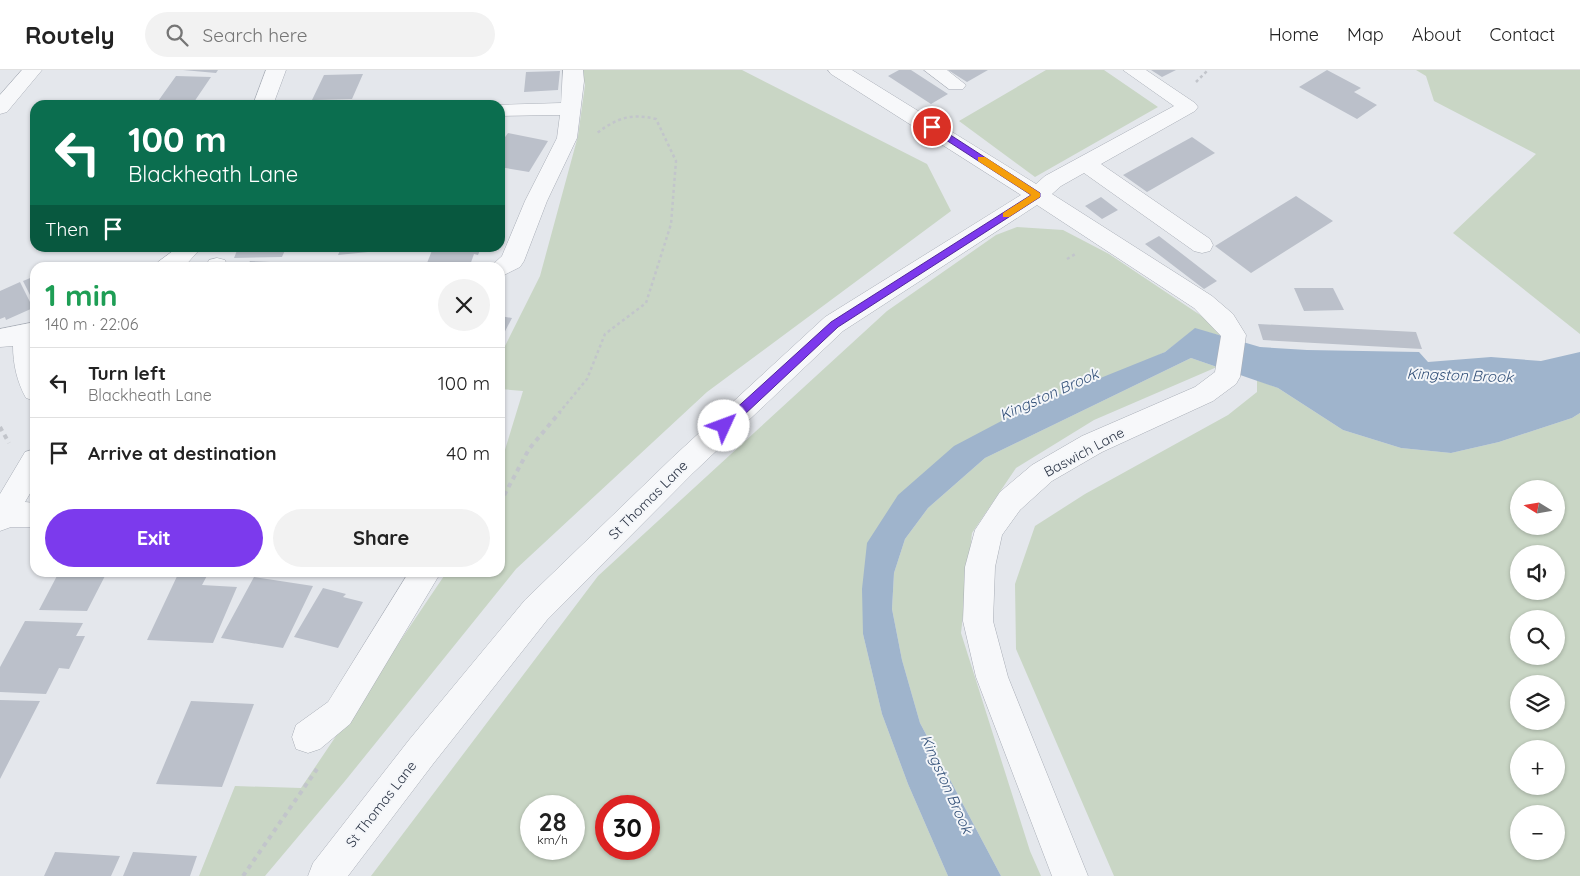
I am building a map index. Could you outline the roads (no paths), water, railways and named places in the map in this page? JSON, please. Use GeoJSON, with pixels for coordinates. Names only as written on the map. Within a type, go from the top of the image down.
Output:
{"type":"FeatureCollection","features":[{"type":"Feature","properties":{"kind":"street"},"geometry":{"type":"LineString","coordinates":[[1,106],[32,70]]}},
{"type":"Feature","properties":{"kind":"street"},"geometry":{"type":"LineString","coordinates":[[265,100],[276,70]]}},
{"type":"Feature","properties":{"kind":"street","name":"Baswich Lane"},"geometry":{"type":"LineString","coordinates":[[839,70],[1203,302],[1224,321],[1234,335],[1227,377],[1204,394],[1092,444],[1042,473],[1010,501],[989,530],[980,567],[978,621],[992,677],[1070,876]]}},
{"type":"Feature","properties":{"kind":"street"},"geometry":{"type":"LineString","coordinates":[[934,70],[956,84]]}},
{"type":"Feature","properties":{"kind":"street","name":"St Thomas Lane"},"geometry":{"type":"LineString","coordinates":[[326,876],[421,752],[536,610],[683,465],[834,324],[1037,195],[1053,182],[1188,107],[1133,70]]}},
{"type":"Feature","properties":{"kind":"street"},"geometry":{"type":"LineString","coordinates":[[505,265],[512,260],[536,201],[567,138],[574,76]]}},
{"type":"Feature","properties":{"kind":"street"},"geometry":{"type":"LineString","coordinates":[[505,110],[571,109]]}},
{"type":"Feature","properties":{"kind":"street"},"geometry":{"type":"LineString","coordinates":[[1085,163],[1202,245]]}},
{"type":"Feature","properties":{"kind":"street"},"geometry":{"type":"LineString","coordinates":[[175,262],[186,252]]}},
{"type":"Feature","properties":{"kind":"street"},"geometry":{"type":"LineString","coordinates":[[0,338],[30,333],[26,362],[30,375]]}},
{"type":"Feature","properties":{"kind":"street"},"geometry":{"type":"LineString","coordinates":[[2,516],[30,468]]}},
{"type":"Feature","properties":{"kind":"street"},"geometry":{"type":"LineString","coordinates":[[2,516],[30,515]]}},
{"type":"Feature","properties":{"kind":"street"},"geometry":{"type":"LineString","coordinates":[[308,737],[339,713],[423,577]]}},
{"type":"Feature","properties":{"kind":"water","name":"Kingston Brook"},"geometry":{"type":"Polygon","coordinates":[[[1195,328],[1260,347],[1307,350],[1419,352],[1428,362],[1491,357],[1541,361],[1580,352],[1580,413],[1572,418],[1499,442],[1451,453],[1401,448],[1343,430],[1278,388],[1191,358],[985,458],[928,508],[905,539],[894,573],[892,609],[902,660],[920,723],[1001,876],[948,876],[908,784],[882,714],[863,634],[862,589],[867,543],[898,495],[954,446],[1026,408],[1165,352],[1195,328]]]}}]}
